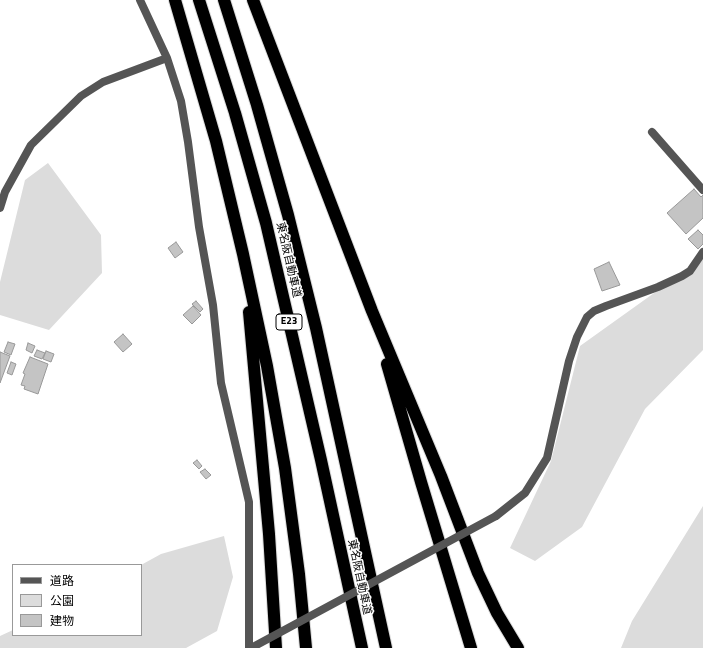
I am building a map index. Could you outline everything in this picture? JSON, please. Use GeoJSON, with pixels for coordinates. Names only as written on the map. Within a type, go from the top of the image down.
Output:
{"type":"FeatureCollection","features":[{"type":"Feature","properties":{"kind":"highway"},"geometry":{"type":"LineString","coordinates":[[175,0],[216,141],[244,254],[267,366],[285,468],[299,574],[306,648]]}},
{"type":"Feature","properties":{"kind":"highway","name":"東名阪自動車道"},"geometry":{"type":"LineString","coordinates":[[199,0],[235,113],[266,223],[321,460],[362,648]]}},
{"type":"Feature","properties":{"kind":"highway","name":"東名阪自動車道"},"geometry":{"type":"LineString","coordinates":[[224,0],[257,105],[288,215],[316,328],[386,648]]}},
{"type":"Feature","properties":{"kind":"highway"},"geometry":{"type":"LineString","coordinates":[[253,0],[372,311],[438,469],[478,573],[497,613],[518,648]]}},
{"type":"Feature","properties":{"kind":"highway"},"geometry":{"type":"LineString","coordinates":[[244,254],[269,534],[276,648]]}},
{"type":"Feature","properties":{"kind":"highway"},"geometry":{"type":"LineString","coordinates":[[372,311],[471,648]]}},
{"type":"Feature","properties":{"kind":"street"},"geometry":{"type":"LineString","coordinates":[[140,0],[167,58],[181,101],[187,135],[199,227],[213,305],[221,383],[249,502],[250,648],[496,516],[512,505],[525,493],[547,458],[569,361],[577,337],[587,317],[594,311],[682,276],[690,271],[703,252]]}},
{"type":"Feature","properties":{"kind":"street"},"geometry":{"type":"LineString","coordinates":[[0,208],[5,192],[31,145],[80,96],[103,82],[167,58]]}},
{"type":"Feature","properties":{"kind":"street"},"geometry":{"type":"LineString","coordinates":[[652,132],[703,190]]}},
{"type":"Feature","properties":{"kind":"green space"},"geometry":{"type":"Polygon","coordinates":[[[48,163],[101,235],[102,273],[49,330],[0,315],[0,282],[25,180],[48,163]]]}},
{"type":"Feature","properties":{"kind":"green space"},"geometry":{"type":"Polygon","coordinates":[[[703,258],[703,350],[645,409],[582,527],[535,561],[510,548],[551,461],[580,346],[703,258]]]}},
{"type":"Feature","properties":{"kind":"green space"},"geometry":{"type":"Polygon","coordinates":[[[703,506],[703,648],[621,648],[632,621],[703,506]]]}},
{"type":"Feature","properties":{"kind":"green space"},"geometry":{"type":"Polygon","coordinates":[[[224,536],[233,577],[217,631],[186,648],[0,648],[0,636],[12,630],[12,636],[142,636],[142,564],[161,554],[224,536]]]}},
{"type":"Feature","properties":{"kind":"building"},"geometry":{"type":"Polygon","coordinates":[[[694,189],[701,197],[703,195],[703,218],[686,234],[667,213],[694,189]]]}},
{"type":"Feature","properties":{"kind":"building"},"geometry":{"type":"Polygon","coordinates":[[[698,230],[703,235],[703,244],[698,249],[688,239],[698,230]]]}},
{"type":"Feature","properties":{"kind":"building"},"geometry":{"type":"Polygon","coordinates":[[[176,242],[183,252],[175,258],[168,248],[176,242]]]}},
{"type":"Feature","properties":{"kind":"building"},"geometry":{"type":"Polygon","coordinates":[[[609,262],[620,285],[602,291],[594,269],[609,262]]]}},
{"type":"Feature","properties":{"kind":"building"},"geometry":{"type":"Polygon","coordinates":[[[196,301],[203,309],[200,312],[192,304],[196,301]]]}},
{"type":"Feature","properties":{"kind":"building"},"geometry":{"type":"Polygon","coordinates":[[[193,306],[201,315],[192,324],[183,315],[193,306]]]}},
{"type":"Feature","properties":{"kind":"building"},"geometry":{"type":"Polygon","coordinates":[[[123,334],[132,344],[123,352],[114,342],[123,334]]]}},
{"type":"Feature","properties":{"kind":"building"},"geometry":{"type":"Polygon","coordinates":[[[8,342],[15,344],[11,355],[4,352],[8,342]]]}},
{"type":"Feature","properties":{"kind":"building"},"geometry":{"type":"Polygon","coordinates":[[[28,343],[35,346],[32,353],[26,350],[28,343]]]}},
{"type":"Feature","properties":{"kind":"building"},"geometry":{"type":"Polygon","coordinates":[[[37,350],[45,353],[42,359],[34,356],[37,350]]]}},
{"type":"Feature","properties":{"kind":"building"},"geometry":{"type":"Polygon","coordinates":[[[46,351],[54,354],[51,362],[43,359],[46,351]]]}},
{"type":"Feature","properties":{"kind":"building"},"geometry":{"type":"Polygon","coordinates":[[[0,352],[10,356],[0,383],[0,352]]]}},
{"type":"Feature","properties":{"kind":"building"},"geometry":{"type":"Polygon","coordinates":[[[30,357],[48,364],[38,394],[24,389],[25,386],[21,385],[25,374],[23,373],[30,357]]]}},
{"type":"Feature","properties":{"kind":"building"},"geometry":{"type":"Polygon","coordinates":[[[11,362],[16,364],[12,375],[7,373],[11,362]]]}},
{"type":"Feature","properties":{"kind":"building"},"geometry":{"type":"Polygon","coordinates":[[[197,460],[202,466],[199,469],[193,463],[197,460]]]}},
{"type":"Feature","properties":{"kind":"building"},"geometry":{"type":"Polygon","coordinates":[[[205,469],[211,475],[206,479],[200,472],[205,469]]]}}]}
